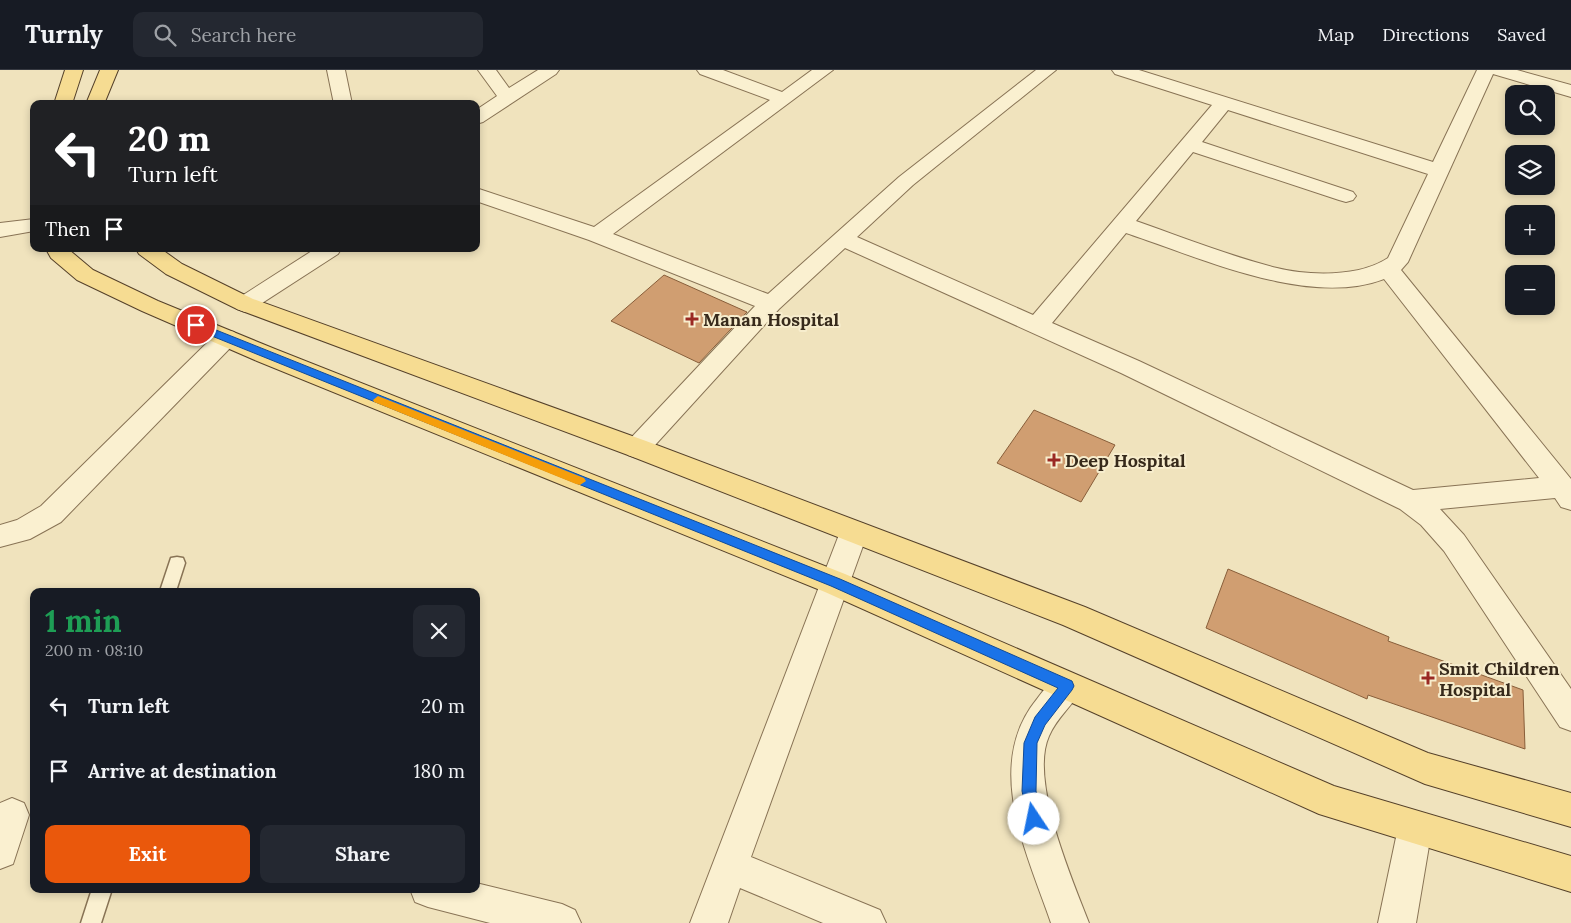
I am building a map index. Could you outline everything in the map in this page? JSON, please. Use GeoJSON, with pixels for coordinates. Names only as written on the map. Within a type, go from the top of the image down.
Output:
{"type":"FeatureCollection","features":[{"type":"Feature","properties":{"kind":"main road"},"geometry":{"type":"LineString","coordinates":[[64,100],[74,70]]}},
{"type":"Feature","properties":{"kind":"main road"},"geometry":{"type":"LineString","coordinates":[[97,100],[109,70]]}},
{"type":"Feature","properties":{"kind":"main road"},"geometry":{"type":"LineString","coordinates":[[58,252],[85,275],[150,306],[835,583],[1331,802],[1571,874]]}},
{"type":"Feature","properties":{"kind":"main road"},"geometry":{"type":"LineString","coordinates":[[151,252],[174,269],[245,304],[637,448],[1074,616],[1425,768],[1571,810]]}},
{"type":"Feature","properties":{"kind":"street"},"geometry":{"type":"LineString","coordinates":[[336,70],[342,100]]}},
{"type":"Feature","properties":{"kind":"street"},"geometry":{"type":"LineString","coordinates":[[487,70],[507,98]]}},
{"type":"Feature","properties":{"kind":"street"},"geometry":{"type":"LineString","coordinates":[[480,115],[550,70]]}},
{"type":"Feature","properties":{"kind":"street"},"geometry":{"type":"LineString","coordinates":[[706,70],[784,99]]}},
{"type":"Feature","properties":{"kind":"street"},"geometry":{"type":"LineString","coordinates":[[597,236],[824,70]]}},
{"type":"Feature","properties":{"kind":"street"},"geometry":{"type":"LineString","coordinates":[[637,448],[771,304],[906,181],[1047,70]]}},
{"type":"Feature","properties":{"kind":"street"},"geometry":{"type":"LineString","coordinates":[[1121,70],[1440,171]]}},
{"type":"Feature","properties":{"kind":"street"},"geometry":{"type":"LineString","coordinates":[[1122,224],[1275,275],[1309,279],[1344,279],[1375,275],[1389,270],[1397,262],[1486,70]]}},
{"type":"Feature","properties":{"kind":"street"},"geometry":{"type":"LineString","coordinates":[[1497,70],[1571,91]]}},
{"type":"Feature","properties":{"kind":"street"},"geometry":{"type":"LineString","coordinates":[[1036,326],[1224,103]]}},
{"type":"Feature","properties":{"kind":"street"},"geometry":{"type":"LineString","coordinates":[[1189,144],[1346,196]]}},
{"type":"Feature","properties":{"kind":"street"},"geometry":{"type":"LineString","coordinates":[[480,195],[597,236],[771,304]]}},
{"type":"Feature","properties":{"kind":"street"},"geometry":{"type":"LineString","coordinates":[[0,230],[30,226]]}},
{"type":"Feature","properties":{"kind":"street"},"geometry":{"type":"LineString","coordinates":[[842,239],[1139,372],[1410,501],[1431,517],[1454,543],[1571,716]]}},
{"type":"Feature","properties":{"kind":"street"},"geometry":{"type":"LineString","coordinates":[[245,304],[325,252]]}},
{"type":"Feature","properties":{"kind":"street"},"geometry":{"type":"LineString","coordinates":[[1389,270],[1566,493]]}},
{"type":"Feature","properties":{"kind":"street"},"geometry":{"type":"LineString","coordinates":[[0,536],[9,535],[31,526],[50,514],[226,338]]}},
{"type":"Feature","properties":{"kind":"street"},"geometry":{"type":"LineString","coordinates":[[1410,501],[1566,493]]}},
{"type":"Feature","properties":{"kind":"street"},"geometry":{"type":"LineString","coordinates":[[709,923],[854,532]]}},
{"type":"Feature","properties":{"kind":"street"},"geometry":{"type":"LineString","coordinates":[[1067,686],[1040,721],[1030,743],[1029,791],[1034,819],[1070,923]]}},
{"type":"Feature","properties":{"kind":"street"},"geometry":{"type":"LineString","coordinates":[[0,851],[15,816]]}},
{"type":"Feature","properties":{"kind":"street"},"geometry":{"type":"LineString","coordinates":[[1397,923],[1415,828]]}},
{"type":"Feature","properties":{"kind":"street"},"geometry":{"type":"LineString","coordinates":[[730,866],[867,923]]}},
{"type":"Feature","properties":{"kind":"street"},"geometry":{"type":"LineString","coordinates":[[444,893],[562,923]]}},
{"type":"Feature","properties":{"kind":"lane"},"geometry":{"type":"LineString","coordinates":[[169,588],[177,563]]}},
{"type":"Feature","properties":{"kind":"lane"},"geometry":{"type":"LineString","coordinates":[[91,923],[101,893]]}},
{"type":"Feature","properties":{"kind":"building"},"geometry":{"type":"Polygon","coordinates":[[[664,275],[747,312],[699,363],[611,321],[664,275]]]}},
{"type":"Feature","properties":{"kind":"building"},"geometry":{"type":"Polygon","coordinates":[[[1034,410],[1115,445],[1081,502],[997,463],[1034,410]]]}},
{"type":"Feature","properties":{"kind":"building"},"geometry":{"type":"Polygon","coordinates":[[[1228,569],[1389,637],[1388,641],[1523,690],[1525,749],[1368,695],[1367,699],[1206,628],[1228,569]]]}},
{"type":"Feature","properties":{"kind":"slow traffic"},"geometry":{"type":"LineString","coordinates":[[378,400],[580,481]]}},
{"type":"Feature","properties":{"kind":"place","name":"Manan Hospital"},"geometry":{"type":"Point","coordinates":[692,319]}},
{"type":"Feature","properties":{"kind":"place","name":"Deep Hospital"},"geometry":{"type":"Point","coordinates":[1054,460]}},
{"type":"Feature","properties":{"kind":"place","name":"Smit Children Hospital"},"geometry":{"type":"Point","coordinates":[1428,678]}},
{"type":"Feature","properties":{"kind":"route"},"geometry":{"type":"LineString","coordinates":[[196,325],[266,355],[835,583],[1067,686],[1040,721],[1030,743],[1029,791],[1034,819]]}}]}
